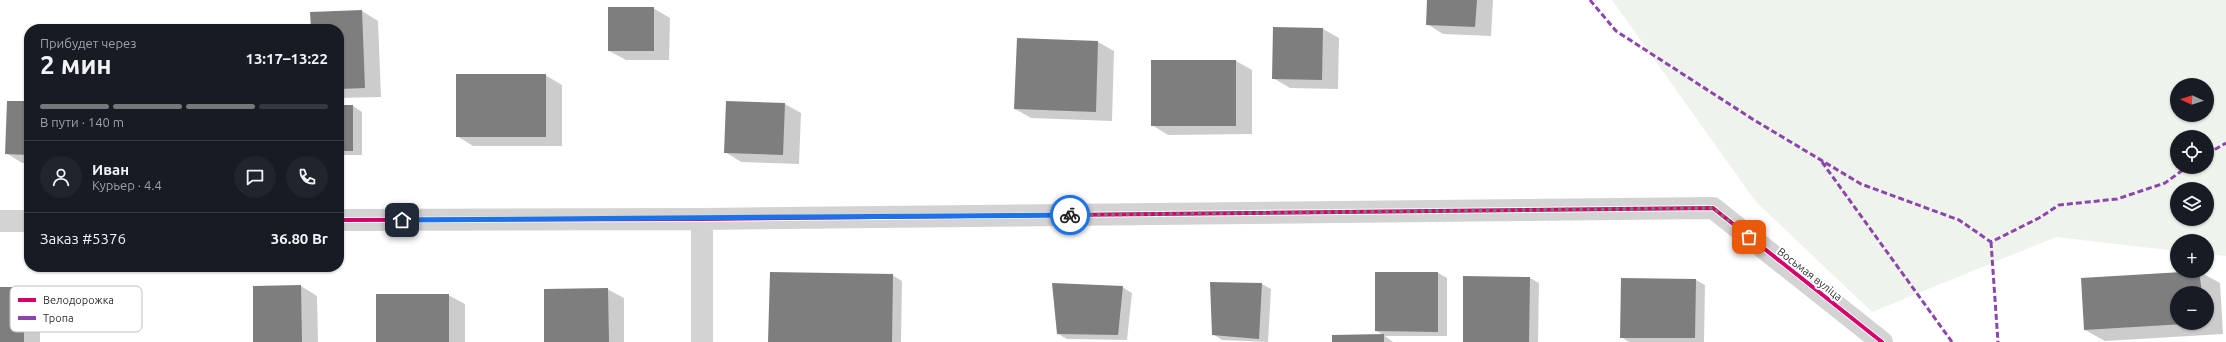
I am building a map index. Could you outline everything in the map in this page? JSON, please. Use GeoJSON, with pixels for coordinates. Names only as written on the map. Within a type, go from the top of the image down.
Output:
{"type":"FeatureCollection","features":[{"type":"Feature","properties":{"kind":"street","name":"Восьмая вуліца"},"geometry":{"type":"LineString","coordinates":[[344,220],[702,220],[1713,208],[1882,342]]}},
{"type":"Feature","properties":{"kind":"street"},"geometry":{"type":"LineString","coordinates":[[702,220],[702,342]]}},
{"type":"Feature","properties":{"kind":"street"},"geometry":{"type":"LineString","coordinates":[[0,221],[24,221]]}},
{"type":"Feature","properties":{"kind":"shaded area"},"geometry":{"type":"Polygon","coordinates":[[[1612,0],[2226,0],[2226,256],[2214,255],[2214,234],[2170,234],[2170,250],[2056,237],[1872,312],[1756,202],[1612,0]]]}},
{"type":"Feature","properties":{"kind":"building"},"geometry":{"type":"Polygon","coordinates":[[[1427,0],[1477,0],[1475,27],[1426,25],[1427,0]]]}},
{"type":"Feature","properties":{"kind":"building"},"geometry":{"type":"Polygon","coordinates":[[[608,7],[654,7],[654,51],[608,51],[608,7]]]}},
{"type":"Feature","properties":{"kind":"building"},"geometry":{"type":"Polygon","coordinates":[[[362,10],[365,88],[344,89],[344,24],[311,24],[310,12],[362,10]]]}},
{"type":"Feature","properties":{"kind":"building"},"geometry":{"type":"Polygon","coordinates":[[[1273,27],[1323,28],[1322,80],[1272,79],[1273,27]]]}},
{"type":"Feature","properties":{"kind":"building"},"geometry":{"type":"Polygon","coordinates":[[[1017,38],[1098,41],[1096,112],[1014,109],[1017,38]]]}},
{"type":"Feature","properties":{"kind":"building"},"geometry":{"type":"Polygon","coordinates":[[[1151,60],[1236,60],[1236,126],[1151,126],[1151,60]]]}},
{"type":"Feature","properties":{"kind":"building"},"geometry":{"type":"Polygon","coordinates":[[[456,74],[546,74],[546,137],[456,137],[456,74]]]}},
{"type":"Feature","properties":{"kind":"building"},"geometry":{"type":"Polygon","coordinates":[[[7,101],[24,101],[24,155],[5,154],[7,101]]]}},
{"type":"Feature","properties":{"kind":"building"},"geometry":{"type":"Polygon","coordinates":[[[726,101],[785,103],[783,155],[724,153],[726,101]]]}},
{"type":"Feature","properties":{"kind":"building"},"geometry":{"type":"Polygon","coordinates":[[[344,105],[353,105],[353,151],[344,151],[344,105]]]}},
{"type":"Feature","properties":{"kind":"building"},"geometry":{"type":"Polygon","coordinates":[[[770,272],[893,274],[892,342],[768,342],[770,272]]]}},
{"type":"Feature","properties":{"kind":"building"},"geometry":{"type":"Polygon","coordinates":[[[1375,272],[1438,272],[1438,332],[1375,331],[1375,272]]]}},
{"type":"Feature","properties":{"kind":"building"},"geometry":{"type":"Polygon","coordinates":[[[2170,273],[2170,278],[2200,278],[2201,286],[2170,286],[2170,325],[2084,330],[2081,278],[2170,273]]]}},
{"type":"Feature","properties":{"kind":"building"},"geometry":{"type":"Polygon","coordinates":[[[1463,276],[1530,277],[1529,342],[1463,342],[1463,276]]]}},
{"type":"Feature","properties":{"kind":"building"},"geometry":{"type":"Polygon","coordinates":[[[1621,278],[1696,279],[1695,338],[1620,338],[1621,278]]]}},
{"type":"Feature","properties":{"kind":"building"},"geometry":{"type":"Polygon","coordinates":[[[1210,282],[1262,283],[1259,339],[1212,335],[1210,282]]]}},
{"type":"Feature","properties":{"kind":"building"},"geometry":{"type":"Polygon","coordinates":[[[1052,283],[1123,286],[1118,335],[1057,334],[1052,283]]]}},
{"type":"Feature","properties":{"kind":"building"},"geometry":{"type":"Polygon","coordinates":[[[301,285],[302,342],[253,342],[253,286],[301,285]]]}},
{"type":"Feature","properties":{"kind":"building"},"geometry":{"type":"Polygon","coordinates":[[[0,287],[10,287],[10,332],[24,332],[24,342],[0,342],[0,287]]]}},
{"type":"Feature","properties":{"kind":"building"},"geometry":{"type":"Polygon","coordinates":[[[608,288],[609,342],[544,342],[544,289],[608,288]]]}},
{"type":"Feature","properties":{"kind":"building"},"geometry":{"type":"Polygon","coordinates":[[[376,294],[449,294],[449,342],[376,342],[376,294]]]}},
{"type":"Feature","properties":{"kind":"building"},"geometry":{"type":"Polygon","coordinates":[[[1384,334],[1384,342],[1332,342],[1332,335],[1384,334]]]}},
{"type":"Feature","properties":{"kind":"marked path"},"geometry":{"type":"LineString","coordinates":[[1590,0],[1616,31],[1754,120],[1861,184],[1959,220],[1991,242],[2039,218],[2059,205],[2117,199],[2165,183],[2177,174]]}},
{"type":"Feature","properties":{"kind":"marked path"},"geometry":{"type":"LineString","coordinates":[[2214,150],[2226,143]]}},
{"type":"Feature","properties":{"kind":"marked path"},"geometry":{"type":"LineString","coordinates":[[1822,162],[1952,342]]}},
{"type":"Feature","properties":{"kind":"marked path"},"geometry":{"type":"LineString","coordinates":[[1991,242],[1998,342]]}},
{"type":"Feature","properties":{"kind":"cycle path"},"geometry":{"type":"LineString","coordinates":[[344,220],[702,219],[1713,208],[1882,342]]}},
{"type":"Feature","properties":{"kind":"way so far"},"geometry":{"type":"LineString","coordinates":[[1070,215],[1713,208],[1749,237]]}},
{"type":"Feature","properties":{"kind":"route"},"geometry":{"type":"LineString","coordinates":[[402,220],[702,220],[1070,215]]}}]}
